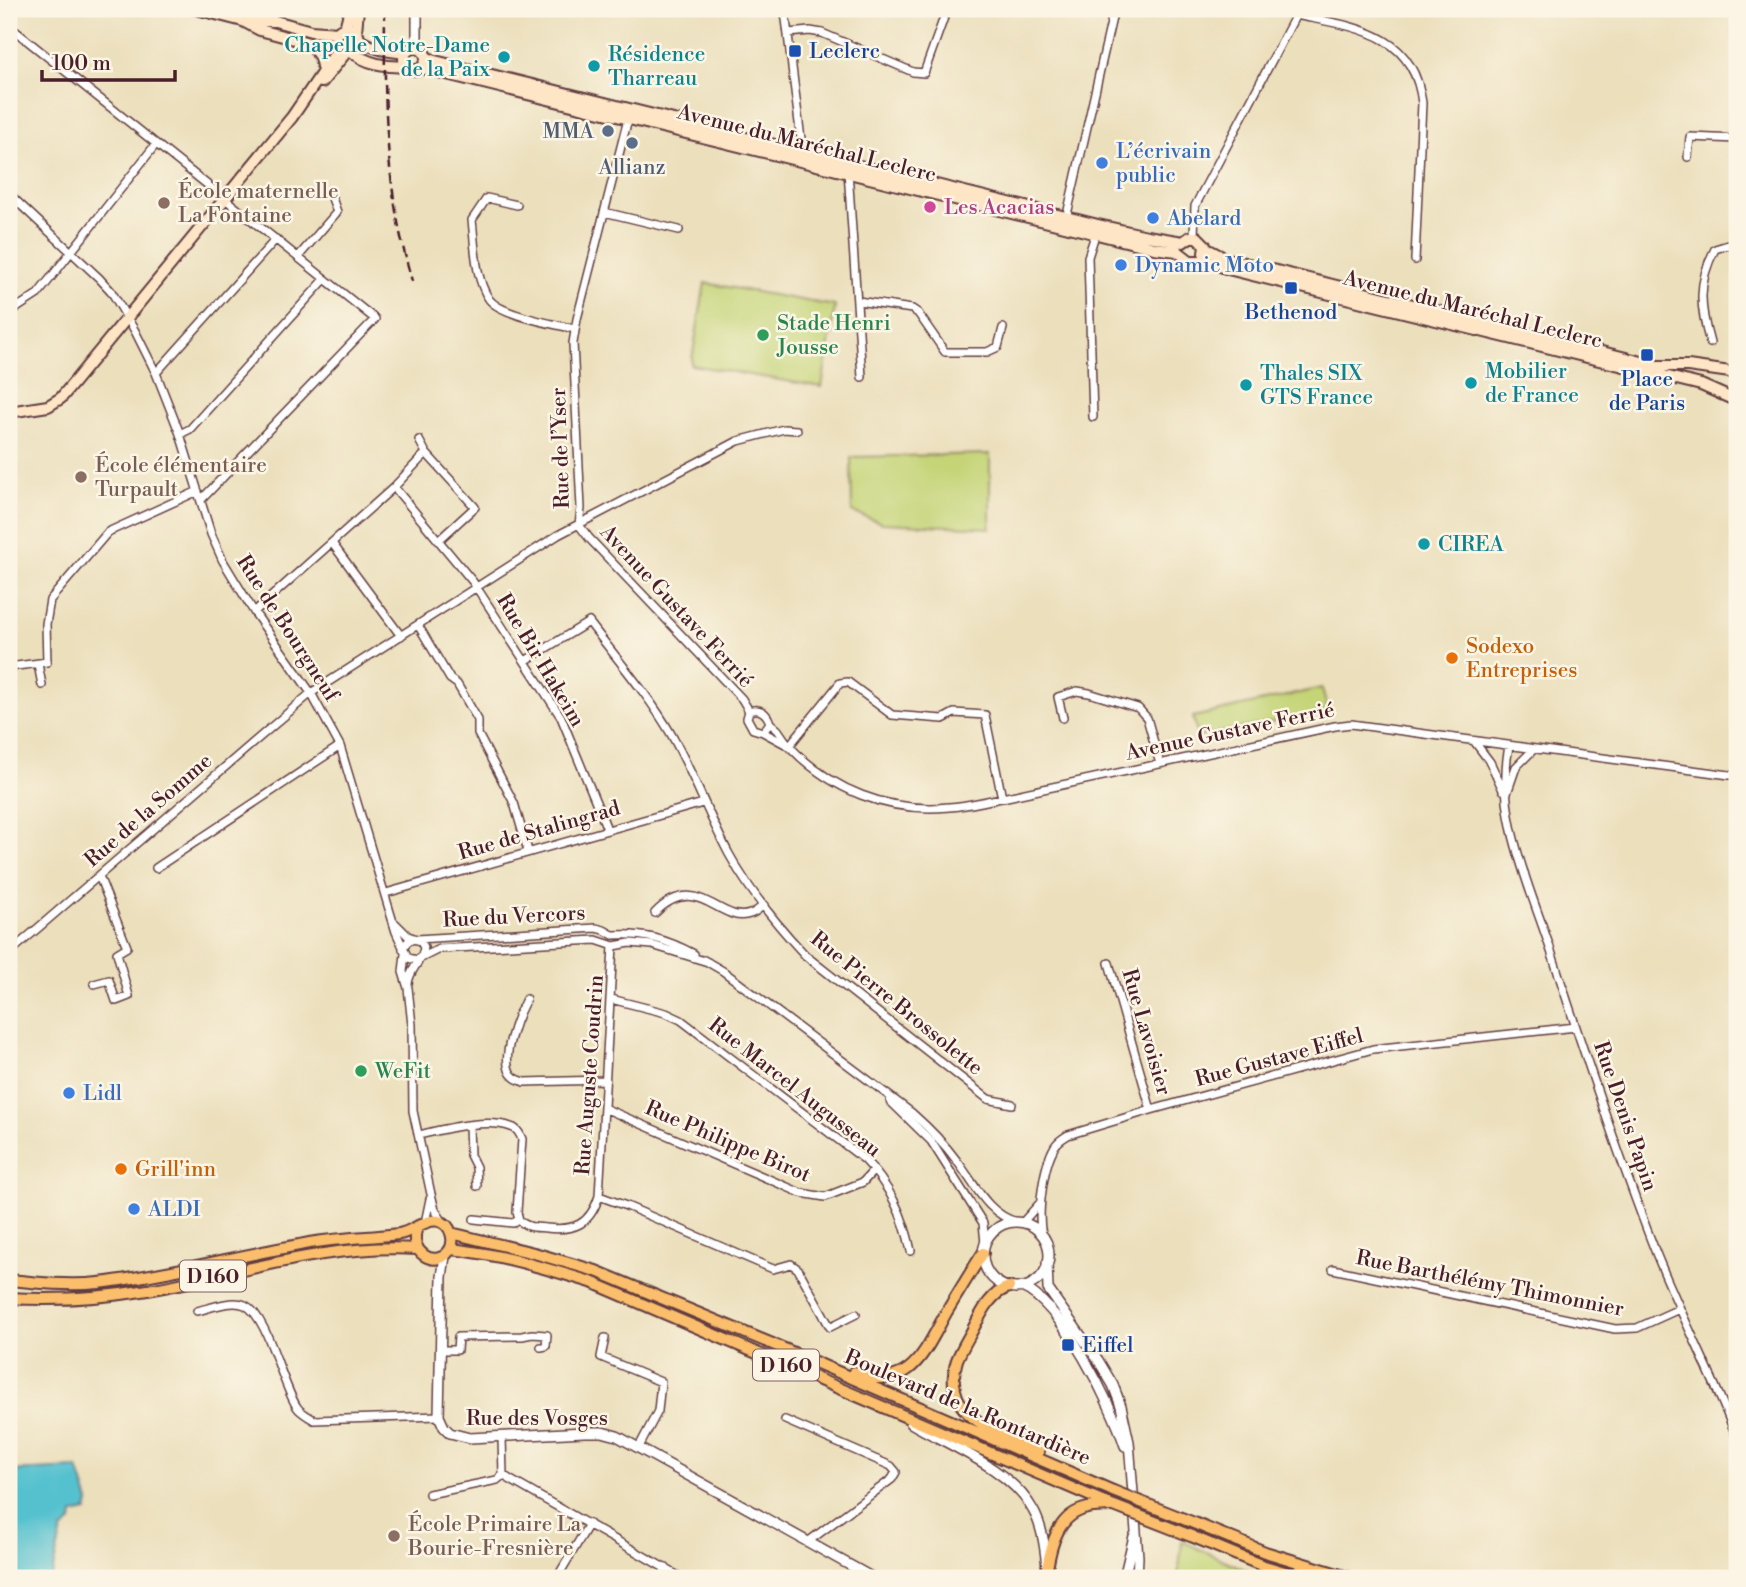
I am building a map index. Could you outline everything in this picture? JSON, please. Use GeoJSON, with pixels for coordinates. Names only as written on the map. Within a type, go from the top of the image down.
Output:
{"type":"FeatureCollection","features":[{"type":"Feature","properties":{"kind":"main road"},"geometry":{"type":"LineString","coordinates":[[196,9],[309,43],[346,41]]}},
{"type":"Feature","properties":{"kind":"main road"},"geometry":{"type":"LineString","coordinates":[[311,91],[346,41],[350,9]]}},
{"type":"Feature","properties":{"kind":"main road"},"geometry":{"type":"LineString","coordinates":[[9,412],[48,406],[61,398],[311,91],[330,73],[358,9]]}},
{"type":"Feature","properties":{"kind":"main road"},"geometry":{"type":"LineString","coordinates":[[243,21],[275,21],[379,49],[411,50]]}},
{"type":"Feature","properties":{"kind":"main road","name":"Avenue du Maréchal Leclerc"},"geometry":{"type":"LineString","coordinates":[[346,41],[356,55],[369,61],[416,70],[424,62],[435,61],[644,113],[796,155],[1097,229],[1182,254]]}},
{"type":"Feature","properties":{"kind":"main road"},"geometry":{"type":"LineString","coordinates":[[309,43],[320,57],[323,71]]}},
{"type":"Feature","properties":{"kind":"main road"},"geometry":{"type":"LineString","coordinates":[[406,66],[404,59],[411,50]]}},
{"type":"Feature","properties":{"kind":"main road","name":"Avenue du Maréchal Leclerc"},"geometry":{"type":"LineString","coordinates":[[411,50],[423,51],[424,62]]}},
{"type":"Feature","properties":{"kind":"main road","name":"Avenue du Maréchal Leclerc"},"geometry":{"type":"LineString","coordinates":[[424,62],[628,119],[796,155]]}},
{"type":"Feature","properties":{"kind":"main road","name":"Avenue du Maréchal Leclerc"},"geometry":{"type":"LineString","coordinates":[[1097,229],[1183,242]]}},
{"type":"Feature","properties":{"kind":"main road"},"geometry":{"type":"LineString","coordinates":[[1194,237],[1203,242],[1205,248],[1203,256],[1190,261],[1182,254],[1183,242],[1194,237]]}},
{"type":"Feature","properties":{"kind":"main road","name":"Avenue du Maréchal Leclerc"},"geometry":{"type":"LineString","coordinates":[[1205,248],[1224,258],[1658,366],[1688,366],[1737,373]]}},
{"type":"Feature","properties":{"kind":"main road","name":"Avenue du Maréchal Leclerc"},"geometry":{"type":"LineString","coordinates":[[1198,260],[1700,385],[1737,401]]}},
{"type":"Feature","properties":{"kind":"main road"},"geometry":{"type":"LineString","coordinates":[[437,1220],[443,1222],[451,1233],[448,1252],[426,1257],[417,1249],[415,1234],[421,1226],[437,1220]]}},
{"type":"Feature","properties":{"kind":"main road","name":"D 160"},"geometry":{"type":"LineString","coordinates":[[9,1280],[50,1284],[97,1283],[330,1239],[402,1234],[421,1226]]}},
{"type":"Feature","properties":{"kind":"main road","name":"Boulevard de la Rontardière"},"geometry":{"type":"LineString","coordinates":[[451,1233],[596,1271],[1194,1524],[1265,1552],[1350,1578]]}},
{"type":"Feature","properties":{"kind":"main road","name":"D 160"},"geometry":{"type":"LineString","coordinates":[[9,1298],[97,1298],[150,1290],[331,1252],[396,1247],[417,1249]]}},
{"type":"Feature","properties":{"kind":"main road"},"geometry":{"type":"LineString","coordinates":[[787,1350],[817,1357],[866,1377],[884,1378],[901,1374],[915,1365],[926,1353],[984,1248]]}},
{"type":"Feature","properties":{"kind":"main road","name":"Boulevard de la Rontardière"},"geometry":{"type":"LineString","coordinates":[[448,1252],[475,1251],[591,1282],[1114,1506],[1261,1565],[1305,1578]]}},
{"type":"Feature","properties":{"kind":"main road"},"geometry":{"type":"LineString","coordinates":[[1009,1287],[1001,1289],[991,1299],[958,1358],[953,1380],[956,1399],[968,1415],[1051,1457],[1071,1472]]}},
{"type":"Feature","properties":{"kind":"main road"},"geometry":{"type":"LineString","coordinates":[[1048,1574],[1051,1545],[1064,1522],[1073,1514],[1087,1508],[1114,1506]]}},
{"type":"Feature","properties":{"kind":"street"},"geometry":{"type":"LineString","coordinates":[[411,50],[417,9]]}},
{"type":"Feature","properties":{"kind":"street"},"geometry":{"type":"LineString","coordinates":[[754,9],[783,9],[788,33],[796,155]]}},
{"type":"Feature","properties":{"kind":"street"},"geometry":{"type":"LineString","coordinates":[[788,33],[822,33],[913,72],[924,73],[947,9]]}},
{"type":"Feature","properties":{"kind":"street"},"geometry":{"type":"LineString","coordinates":[[1065,221],[1114,9]]}},
{"type":"Feature","properties":{"kind":"street"},"geometry":{"type":"LineString","coordinates":[[1194,237],[1195,205],[1298,12],[1371,32],[1387,40],[1410,68],[1420,87],[1415,260]]}},
{"type":"Feature","properties":{"kind":"street"},"geometry":{"type":"LineString","coordinates":[[9,26],[375,319],[201,500]]}},
{"type":"Feature","properties":{"kind":"street"},"geometry":{"type":"LineString","coordinates":[[628,119],[644,113]]}},
{"type":"Feature","properties":{"kind":"street","name":"Rue de l’Yser"},"geometry":{"type":"LineString","coordinates":[[311,693],[558,535],[579,525],[581,508],[573,343],[628,119]]}},
{"type":"Feature","properties":{"kind":"street"},"geometry":{"type":"LineString","coordinates":[[1688,157],[1690,137],[1737,139]]}},
{"type":"Feature","properties":{"kind":"street"},"geometry":{"type":"LineString","coordinates":[[9,313],[38,293],[156,144]]}},
{"type":"Feature","properties":{"kind":"street"},"geometry":{"type":"LineString","coordinates":[[848,168],[862,377]]}},
{"type":"Feature","properties":{"kind":"street","name":"Rue de Bourgneuf"},"geometry":{"type":"LineString","coordinates":[[9,194],[105,284],[127,318],[156,373],[180,433],[220,553],[254,612],[311,693],[341,746],[404,952],[403,972],[408,988],[412,1025],[413,1111],[430,1194],[435,1210],[443,1222]]}},
{"type":"Feature","properties":{"kind":"street"},"geometry":{"type":"LineString","coordinates":[[298,257],[337,212],[332,198]]}},
{"type":"Feature","properties":{"kind":"street"},"geometry":{"type":"LineString","coordinates":[[517,205],[487,198],[472,220],[483,288],[490,302],[501,309],[575,329]]}},
{"type":"Feature","properties":{"kind":"street"},"geometry":{"type":"LineString","coordinates":[[604,212],[679,230]]}},
{"type":"Feature","properties":{"kind":"street"},"geometry":{"type":"LineString","coordinates":[[1093,417],[1088,257],[1097,229]]}},
{"type":"Feature","properties":{"kind":"street"},"geometry":{"type":"LineString","coordinates":[[156,373],[275,239]]}},
{"type":"Feature","properties":{"kind":"street"},"geometry":{"type":"LineString","coordinates":[[1710,344],[1700,296],[1708,263],[1715,249],[1728,245],[1737,246]]}},
{"type":"Feature","properties":{"kind":"street"},"geometry":{"type":"LineString","coordinates":[[180,433],[190,429],[325,279]]}},
{"type":"Feature","properties":{"kind":"street"},"geometry":{"type":"LineString","coordinates":[[858,301],[912,309],[918,313],[945,352],[987,352],[998,347],[1003,328]]}},
{"type":"Feature","properties":{"kind":"street"},"geometry":{"type":"LineString","coordinates":[[579,525],[738,441],[784,429],[797,430]]}},
{"type":"Feature","properties":{"kind":"street"},"geometry":{"type":"LineString","coordinates":[[419,440],[426,453],[475,507],[439,540]]}},
{"type":"Feature","properties":{"kind":"street"},"geometry":{"type":"LineString","coordinates":[[254,612],[394,487],[426,453]]}},
{"type":"Feature","properties":{"kind":"street","name":"Rue Bir Hakeim"},"geometry":{"type":"LineString","coordinates":[[394,487],[476,587],[561,718],[607,829]]}},
{"type":"Feature","properties":{"kind":"street"},"geometry":{"type":"LineString","coordinates":[[9,667],[47,662],[46,624],[50,600],[108,531],[198,491]]}},
{"type":"Feature","properties":{"kind":"street","name":"Avenue Gustave Ferrié"},"geometry":{"type":"LineString","coordinates":[[579,525],[750,710]]}},
{"type":"Feature","properties":{"kind":"street"},"geometry":{"type":"LineString","coordinates":[[332,543],[401,636]]}},
{"type":"Feature","properties":{"kind":"street","name":"Rue Pierre Brossolette"},"geometry":{"type":"LineString","coordinates":[[525,661],[589,622],[670,731],[731,857],[764,905],[806,956],[988,1099],[1012,1104]]}},
{"type":"Feature","properties":{"kind":"street"},"geometry":{"type":"LineString","coordinates":[[418,625],[478,720],[478,734],[514,803],[528,851]]}},
{"type":"Feature","properties":{"kind":"street"},"geometry":{"type":"LineString","coordinates":[[38,664],[42,685]]}},
{"type":"Feature","properties":{"kind":"street"},"geometry":{"type":"LineString","coordinates":[[789,746],[840,682],[848,682],[892,715],[943,719],[954,713],[985,715],[1002,798]]}},
{"type":"Feature","properties":{"kind":"street"},"geometry":{"type":"LineString","coordinates":[[1063,718],[1058,697],[1077,691],[1126,702],[1138,708],[1146,718],[1160,764]]}},
{"type":"Feature","properties":{"kind":"street","name":"Rue de la Somme"},"geometry":{"type":"LineString","coordinates":[[9,953],[311,693]]}},
{"type":"Feature","properties":{"kind":"street"},"geometry":{"type":"LineString","coordinates":[[750,710],[760,710],[769,717],[770,723],[764,732],[753,729],[747,715],[750,710]]}},
{"type":"Feature","properties":{"kind":"street","name":"Avenue Gustave Ferrié"},"geometry":{"type":"LineString","coordinates":[[770,723],[789,746],[825,778],[847,790],[896,806],[950,807],[1002,798],[1343,725],[1737,776]]}},
{"type":"Feature","properties":{"kind":"street","name":"Avenue Gustave Ferrié"},"geometry":{"type":"LineString","coordinates":[[764,732],[789,746]]}},
{"type":"Feature","properties":{"kind":"street","name":"Rue Denis Papin"},"geometry":{"type":"LineString","coordinates":[[1474,741],[1490,762],[1505,797]]}},
{"type":"Feature","properties":{"kind":"street"},"geometry":{"type":"LineString","coordinates":[[156,869],[341,746]]}},
{"type":"Feature","properties":{"kind":"street","name":"Rue Denis Papin"},"geometry":{"type":"LineString","coordinates":[[1509,746],[1505,797],[1508,820],[1576,1027],[1653,1247],[1737,1437]]}},
{"type":"Feature","properties":{"kind":"street"},"geometry":{"type":"LineString","coordinates":[[1505,797],[1516,767],[1534,749]]}},
{"type":"Feature","properties":{"kind":"street","name":"Rue de Stalingrad"},"geometry":{"type":"LineString","coordinates":[[386,893],[703,803]]}},
{"type":"Feature","properties":{"kind":"street"},"geometry":{"type":"LineString","coordinates":[[94,984],[109,980],[116,1001],[129,996],[117,953],[128,947],[99,876]]}},
{"type":"Feature","properties":{"kind":"street"},"geometry":{"type":"LineString","coordinates":[[655,913],[666,902],[686,896],[703,900],[733,914],[749,915],[764,905]]}},
{"type":"Feature","properties":{"kind":"street"},"geometry":{"type":"LineString","coordinates":[[394,922],[408,936],[417,939],[424,947],[421,958],[412,960],[404,952],[408,941],[417,939]]}},
{"type":"Feature","properties":{"kind":"street","name":"Rue du Vercors"},"geometry":{"type":"LineString","coordinates":[[417,939],[596,928],[615,935],[636,933],[677,946],[723,971],[912,1113],[935,1133],[991,1208],[1006,1219],[1019,1223]]}},
{"type":"Feature","properties":{"kind":"street","name":"Rue Auguste Coudrin"},"geometry":{"type":"LineString","coordinates":[[599,1196],[616,945],[610,941],[615,935]]}},
{"type":"Feature","properties":{"kind":"street","name":"Rue du Vercors"},"geometry":{"type":"LineString","coordinates":[[421,958],[439,949],[585,940],[616,945],[652,945],[708,962]]}},
{"type":"Feature","properties":{"kind":"street","name":"Rue de Bourgneuf"},"geometry":{"type":"LineString","coordinates":[[408,988],[411,971],[421,958]]}},
{"type":"Feature","properties":{"kind":"street","name":"Rue Lavoisier"},"geometry":{"type":"LineString","coordinates":[[1109,963],[1151,1110]]}},
{"type":"Feature","properties":{"kind":"street"},"geometry":{"type":"LineString","coordinates":[[526,999],[514,1021],[510,1041],[509,1071],[514,1077],[524,1082],[606,1080]]}},
{"type":"Feature","properties":{"kind":"street","name":"Rue Marcel Augusseau"},"geometry":{"type":"LineString","coordinates":[[611,999],[666,1013],[681,1020],[805,1113],[874,1170],[884,1181],[905,1222],[911,1251]]}},
{"type":"Feature","properties":{"kind":"street","name":"Rue Gustave Eiffel"},"geometry":{"type":"LineString","coordinates":[[1042,1235],[1039,1219],[1050,1155],[1058,1142],[1068,1135],[1373,1049],[1576,1027]]}},
{"type":"Feature","properties":{"kind":"street","name":"Rue du Vercors"},"geometry":{"type":"LineString","coordinates":[[852,1068],[906,1115],[931,1142],[983,1223],[984,1248]]}},
{"type":"Feature","properties":{"kind":"street","name":"Rue Philippe Birot"},"geometry":{"type":"LineString","coordinates":[[604,1108],[801,1194],[825,1198],[863,1181],[874,1170]]}},
{"type":"Feature","properties":{"kind":"street"},"geometry":{"type":"LineString","coordinates":[[419,1135],[469,1125],[512,1127],[522,1139],[517,1212],[519,1220],[526,1226],[564,1230],[573,1228],[590,1215],[599,1196],[773,1269],[791,1264],[798,1269],[830,1327],[856,1314]]}},
{"type":"Feature","properties":{"kind":"street"},"geometry":{"type":"LineString","coordinates":[[469,1125],[470,1155],[476,1167],[477,1186]]}},
{"type":"Feature","properties":{"kind":"street","name":"Rue de Bourgneuf"},"geometry":{"type":"LineString","coordinates":[[421,1226],[430,1194]]}},
{"type":"Feature","properties":{"kind":"street","name":"Rue Gustave Eiffel"},"geometry":{"type":"LineString","coordinates":[[1019,1223],[1037,1208],[1041,1200]]}},
{"type":"Feature","properties":{"kind":"street"},"geometry":{"type":"LineString","coordinates":[[474,1219],[513,1223],[519,1220]]}},
{"type":"Feature","properties":{"kind":"street"},"geometry":{"type":"LineString","coordinates":[[1047,1263],[1038,1279],[1022,1287],[1009,1287],[993,1278],[987,1271],[984,1248],[997,1228],[1019,1223],[1035,1228],[1042,1235],[1048,1254],[1048,1289],[1113,1385],[1126,1425],[1138,1557],[1137,1578]]}},
{"type":"Feature","properties":{"kind":"street","name":"Rue des Vosges"},"geometry":{"type":"LineString","coordinates":[[448,1252],[442,1277],[440,1350],[439,1416],[444,1427],[459,1437],[603,1432],[639,1447],[873,1578]]}},
{"type":"Feature","properties":{"kind":"street"},"geometry":{"type":"LineString","coordinates":[[431,1258],[442,1277]]}},
{"type":"Feature","properties":{"kind":"street","name":"Rue Barthélémy Thimonnier"},"geometry":{"type":"LineString","coordinates":[[1333,1269],[1615,1329],[1637,1328],[1679,1309]]}},
{"type":"Feature","properties":{"kind":"street"},"geometry":{"type":"LineString","coordinates":[[1022,1287],[1043,1301],[1102,1389],[1119,1426],[1130,1461]]}},
{"type":"Feature","properties":{"kind":"street"},"geometry":{"type":"LineString","coordinates":[[197,1311],[235,1303],[246,1305],[260,1317],[289,1393],[299,1410],[314,1420],[439,1416]]}},
{"type":"Feature","properties":{"kind":"street"},"geometry":{"type":"LineString","coordinates":[[440,1350],[457,1350],[458,1337],[547,1335],[546,1346],[541,1347]]}},
{"type":"Feature","properties":{"kind":"street"},"geometry":{"type":"LineString","coordinates":[[605,1338],[601,1357],[661,1381],[658,1411],[639,1447]]}},
{"type":"Feature","properties":{"kind":"street"},"geometry":{"type":"LineString","coordinates":[[887,1408],[992,1470],[1024,1495],[1040,1528],[1048,1574]]}},
{"type":"Feature","properties":{"kind":"street"},"geometry":{"type":"LineString","coordinates":[[785,1420],[891,1466],[896,1472],[892,1479],[809,1541]]}},
{"type":"Feature","properties":{"kind":"street"},"geometry":{"type":"LineString","coordinates":[[502,1437],[503,1475]]}},
{"type":"Feature","properties":{"kind":"street"},"geometry":{"type":"LineString","coordinates":[[429,1494],[497,1480],[503,1475]]}},
{"type":"Feature","properties":{"kind":"street"},"geometry":{"type":"LineString","coordinates":[[503,1475],[682,1578]]}},
{"type":"Feature","properties":{"kind":"street"},"geometry":{"type":"LineString","coordinates":[[565,1578],[561,1571],[589,1524]]}},
{"type":"Feature","properties":{"kind":"street"},"geometry":{"type":"LineString","coordinates":[[1124,1578],[1135,1531]]}},
{"type":"Feature","properties":{"kind":"street"},"geometry":{"type":"LineString","coordinates":[[661,1578],[667,1568]]}},
{"type":"Feature","properties":{"kind":"green space","name":"Stade Henri Jousse"},"geometry":{"type":"Polygon","coordinates":[[[705,283],[835,306],[822,387],[691,365],[705,283]]]}},
{"type":"Feature","properties":{"kind":"green space"},"geometry":{"type":"Polygon","coordinates":[[[990,454],[990,528],[882,523],[852,512],[851,457],[990,454]]]}},
{"type":"Feature","properties":{"kind":"green space"},"geometry":{"type":"Polygon","coordinates":[[[1322,688],[1328,711],[1198,737],[1193,717],[1322,688]]]}},
{"type":"Feature","properties":{"kind":"green space"},"geometry":{"type":"Polygon","coordinates":[[[1182,1541],[1257,1575],[1267,1578],[1178,1578],[1182,1541]]]}},
{"type":"Feature","properties":{"kind":"water"},"geometry":{"type":"Polygon","coordinates":[[[78,1468],[89,1502],[87,1511],[73,1514],[72,1522],[62,1530],[51,1578],[9,1578],[9,1471],[78,1468]]]}},
{"type":"Feature","properties":{"kind":"railway"},"geometry":{"type":"LineString","coordinates":[[385,9],[385,79],[391,179],[412,281]]}},
{"type":"Feature","properties":{"kind":"place","name":"Leclerc"},"geometry":{"type":"Point","coordinates":[795,51]}},
{"type":"Feature","properties":{"kind":"place","name":"Chapelle Notre-Dame de la Paix"},"geometry":{"type":"Point","coordinates":[504,57]}},
{"type":"Feature","properties":{"kind":"place","name":"Résidence Tharreau"},"geometry":{"type":"Point","coordinates":[594,66]}},
{"type":"Feature","properties":{"kind":"place","name":"MMA"},"geometry":{"type":"Point","coordinates":[608,131]}},
{"type":"Feature","properties":{"kind":"place","name":"Allianz"},"geometry":{"type":"Point","coordinates":[632,143]}},
{"type":"Feature","properties":{"kind":"place","name":"L’écrivain public"},"geometry":{"type":"Point","coordinates":[1102,163]}},
{"type":"Feature","properties":{"kind":"place","name":"École maternelle La Fontaine"},"geometry":{"type":"Point","coordinates":[164,203]}},
{"type":"Feature","properties":{"kind":"place","name":"Les Acacias"},"geometry":{"type":"Point","coordinates":[930,207]}},
{"type":"Feature","properties":{"kind":"place","name":"Abelard"},"geometry":{"type":"Point","coordinates":[1153,218]}},
{"type":"Feature","properties":{"kind":"place","name":"Dynamic Moto"},"geometry":{"type":"Point","coordinates":[1121,265]}},
{"type":"Feature","properties":{"kind":"place","name":"Bethenod"},"geometry":{"type":"Point","coordinates":[1291,288]}},
{"type":"Feature","properties":{"kind":"place","name":"Stade Henri Jousse"},"geometry":{"type":"Point","coordinates":[763,335]}},
{"type":"Feature","properties":{"kind":"place","name":"Place de Paris"},"geometry":{"type":"Point","coordinates":[1647,355]}},
{"type":"Feature","properties":{"kind":"place","name":"Mobilier de France"},"geometry":{"type":"Point","coordinates":[1471,383]}},
{"type":"Feature","properties":{"kind":"place","name":"Thales SIX GTS France"},"geometry":{"type":"Point","coordinates":[1246,385]}},
{"type":"Feature","properties":{"kind":"place","name":"École élémentaire Turpault"},"geometry":{"type":"Point","coordinates":[81,477]}},
{"type":"Feature","properties":{"kind":"place","name":"CIREA"},"geometry":{"type":"Point","coordinates":[1424,544]}},
{"type":"Feature","properties":{"kind":"place","name":"Sodexo Entreprises"},"geometry":{"type":"Point","coordinates":[1452,658]}},
{"type":"Feature","properties":{"kind":"place","name":"WeFit"},"geometry":{"type":"Point","coordinates":[361,1071]}},
{"type":"Feature","properties":{"kind":"place","name":"Lidl"},"geometry":{"type":"Point","coordinates":[69,1093]}},
{"type":"Feature","properties":{"kind":"place","name":"Grill'inn"},"geometry":{"type":"Point","coordinates":[121,1169]}},
{"type":"Feature","properties":{"kind":"place","name":"ALDI"},"geometry":{"type":"Point","coordinates":[134,1209]}},
{"type":"Feature","properties":{"kind":"place","name":"Eiffel"},"geometry":{"type":"Point","coordinates":[1068,1345]}},
{"type":"Feature","properties":{"kind":"place","name":"École Primaire La Bourie-Fresnière"},"geometry":{"type":"Point","coordinates":[394,1536]}}]}
